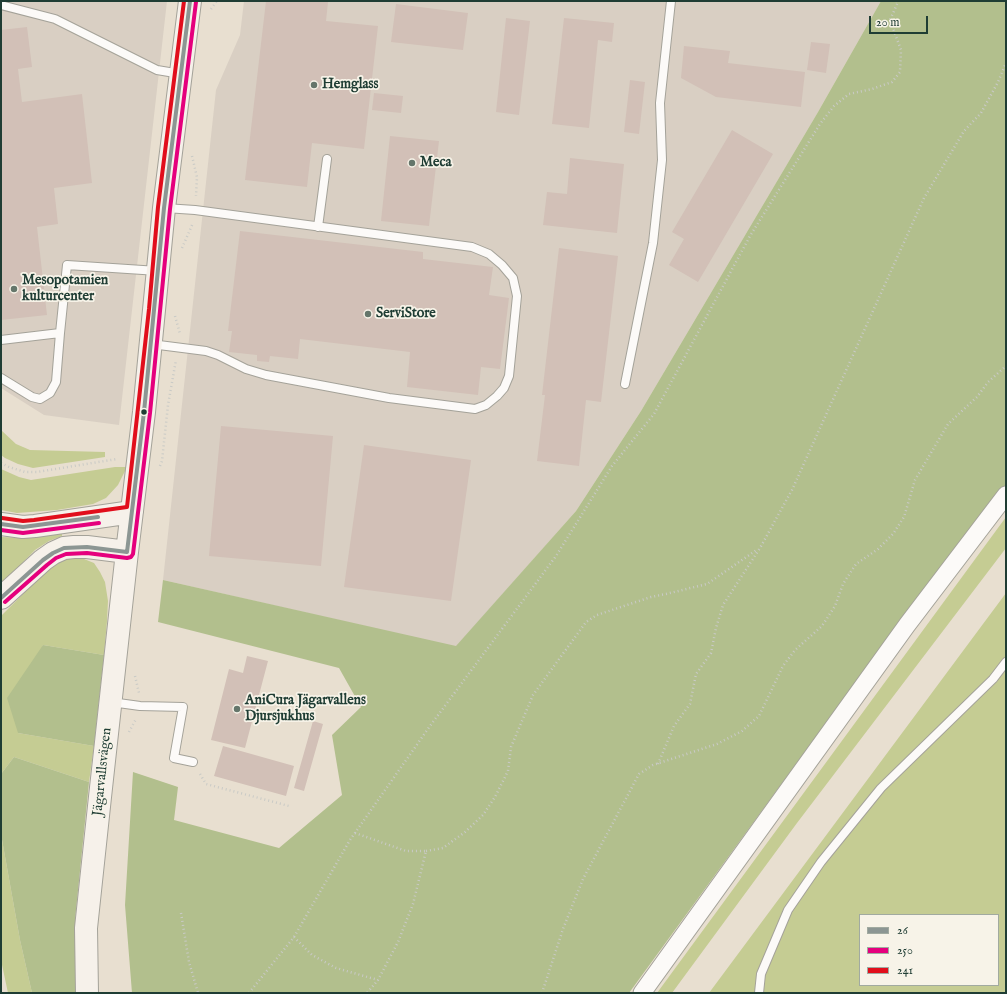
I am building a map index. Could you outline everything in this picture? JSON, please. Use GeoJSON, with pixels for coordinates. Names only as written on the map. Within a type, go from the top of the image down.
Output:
{"type":"FeatureCollection","features":[{"type":"Feature","properties":{"kind":"street","name":"Jägarvallsvägen"},"geometry":{"type":"LineString","coordinates":[[87,993],[86,928],[110,702],[139,459],[150,344],[159,271],[164,208],[190,1]]}},
{"type":"Feature","properties":{"kind":"street"},"geometry":{"type":"LineString","coordinates":[[642,993],[898,638],[1006,495]]}},
{"type":"Feature","properties":{"kind":"street"},"geometry":{"type":"LineString","coordinates":[[1,524],[23,527],[35,526],[132,512]]}},
{"type":"Feature","properties":{"kind":"street"},"geometry":{"type":"LineString","coordinates":[[1,598],[43,560],[64,548],[87,547],[127,552]]}},
{"type":"Feature","properties":{"kind":"lane"},"geometry":{"type":"LineString","coordinates":[[625,384],[653,243],[662,160],[660,103],[671,1]]}},
{"type":"Feature","properties":{"kind":"lane"},"geometry":{"type":"LineString","coordinates":[[1,5],[55,19],[157,70],[181,74]]}},
{"type":"Feature","properties":{"kind":"lane"},"geometry":{"type":"LineString","coordinates":[[318,227],[327,159]]}},
{"type":"Feature","properties":{"kind":"lane"},"geometry":{"type":"LineString","coordinates":[[150,344],[206,351],[246,369],[266,375],[389,398],[475,409],[486,404],[497,396],[504,388],[508,376],[517,296],[513,278],[502,265],[489,254],[472,246],[195,210],[164,208]]}},
{"type":"Feature","properties":{"kind":"lane"},"geometry":{"type":"LineString","coordinates":[[1,378],[32,397],[40,399],[50,393],[56,382],[67,265],[159,271]]}},
{"type":"Feature","properties":{"kind":"lane"},"geometry":{"type":"LineString","coordinates":[[1,340],[60,333]]}},
{"type":"Feature","properties":{"kind":"lane"},"geometry":{"type":"LineString","coordinates":[[759,993],[762,974],[788,910],[821,862],[881,788],[992,679],[1006,662]]}},
{"type":"Feature","properties":{"kind":"lane"},"geometry":{"type":"LineString","coordinates":[[110,702],[140,706],[183,707],[174,758],[193,762]]}},
{"type":"Feature","properties":{"kind":"path"},"geometry":{"type":"LineString","coordinates":[[249,993],[294,937],[355,833],[430,726],[556,556],[612,466],[654,414],[750,236],[820,124],[834,106],[849,94],[872,89],[892,82],[900,72],[901,50],[890,20],[897,1]]}},
{"type":"Feature","properties":{"kind":"path"},"geometry":{"type":"LineString","coordinates":[[658,764],[674,726],[690,704],[696,674],[711,653],[723,604],[760,548],[792,490],[924,198],[964,131],[981,112],[998,82],[1006,63]]}},
{"type":"Feature","properties":{"kind":"path"},"geometry":{"type":"LineString","coordinates":[[542,993],[563,929],[583,879],[639,774],[658,764],[717,744],[742,731],[759,716],[782,666],[795,650],[822,626],[836,606],[843,584],[856,564],[883,544],[893,534],[904,517],[915,480],[948,424],[977,397],[988,382],[1006,366]]}},
{"type":"Feature","properties":{"kind":"path"},"geometry":{"type":"LineString","coordinates":[[1,463],[24,472],[37,472],[125,458],[162,461]]}},
{"type":"Feature","properties":{"kind":"path"},"geometry":{"type":"LineString","coordinates":[[355,833],[406,852],[443,848],[465,832],[483,815],[495,797],[508,771],[512,747],[532,695],[586,622],[597,615],[651,597],[707,584],[760,548]]}},
{"type":"Feature","properties":{"kind":"path"},"geometry":{"type":"LineString","coordinates":[[193,762],[206,784],[289,806]]}},
{"type":"Feature","properties":{"kind":"path"},"geometry":{"type":"LineString","coordinates":[[367,993],[378,980],[398,942],[413,904],[426,851]]}},
{"type":"Feature","properties":{"kind":"path"},"geometry":{"type":"LineString","coordinates":[[181,913],[189,962],[198,993]]}},
{"type":"Feature","properties":{"kind":"path"},"geometry":{"type":"LineString","coordinates":[[294,937],[312,955],[336,968],[378,980]]}},
{"type":"Feature","properties":{"kind":"shaded area"},"geometry":{"type":"Polygon","coordinates":[[[1,1],[167,1],[119,425],[44,415],[1,388],[1,1]]]}},
{"type":"Feature","properties":{"kind":"shaded area"},"geometry":{"type":"Polygon","coordinates":[[[244,1],[881,1],[818,112],[641,411],[576,511],[456,647],[163,580],[216,90],[240,35],[244,1]]]}},
{"type":"Feature","properties":{"kind":"green space"},"geometry":{"type":"Polygon","coordinates":[[[881,1],[1006,1],[1006,485],[898,624],[629,993],[132,993],[125,905],[133,772],[178,787],[174,820],[279,848],[342,795],[332,735],[361,707],[339,668],[158,622],[163,580],[456,646],[576,511],[641,411],[818,112],[881,1]]]}},
{"type":"Feature","properties":{"kind":"green space"},"geometry":{"type":"Polygon","coordinates":[[[1,430],[16,444],[30,450],[105,452],[105,457],[33,468],[18,464],[1,455],[1,430]]]}},
{"type":"Feature","properties":{"kind":"green space"},"geometry":{"type":"Polygon","coordinates":[[[115,467],[127,467],[118,485],[106,498],[93,504],[57,510],[17,513],[1,510],[1,469],[19,477],[31,480],[115,467]]]}},
{"type":"Feature","properties":{"kind":"green space"},"geometry":{"type":"Polygon","coordinates":[[[1006,517],[1006,548],[797,823],[672,993],[657,993],[1006,517]]]}},
{"type":"Feature","properties":{"kind":"green space"},"geometry":{"type":"Polygon","coordinates":[[[62,533],[62,536],[49,541],[35,550],[1,585],[1,537],[27,538],[62,533]]]}},
{"type":"Feature","properties":{"kind":"green space"},"geometry":{"type":"Polygon","coordinates":[[[64,559],[84,559],[94,563],[105,582],[108,601],[104,655],[43,645],[18,733],[94,746],[89,782],[14,757],[1,774],[1,616],[52,565],[64,559]]]}},
{"type":"Feature","properties":{"kind":"green space"},"geometry":{"type":"Polygon","coordinates":[[[1006,593],[1006,993],[709,993],[1006,593]]]}},
{"type":"Feature","properties":{"kind":"green space"},"geometry":{"type":"Polygon","coordinates":[[[43,645],[104,655],[94,746],[18,733],[7,698],[43,645]]]}},
{"type":"Feature","properties":{"kind":"green space"},"geometry":{"type":"Polygon","coordinates":[[[14,757],[89,782],[75,920],[76,993],[32,993],[20,940],[1,834],[1,774],[14,757]]]}},
{"type":"Feature","properties":{"kind":"green space"},"geometry":{"type":"Polygon","coordinates":[[[1,834],[20,940],[32,993],[8,993],[1,960],[1,834]]]}},
{"type":"Feature","properties":{"kind":"building","name":"Hemglass"},"geometry":{"type":"Polygon","coordinates":[[[266,1],[328,2],[326,21],[378,26],[364,149],[312,143],[307,187],[245,180],[266,1]]]}},
{"type":"Feature","properties":{"kind":"building"},"geometry":{"type":"Polygon","coordinates":[[[396,4],[468,13],[463,50],[391,42],[396,4]]]}},
{"type":"Feature","properties":{"kind":"building"},"geometry":{"type":"Polygon","coordinates":[[[506,18],[530,21],[519,115],[496,112],[506,18]]]}},
{"type":"Feature","properties":{"kind":"building"},"geometry":{"type":"Polygon","coordinates":[[[564,18],[614,23],[612,42],[598,40],[589,128],[552,124],[564,18]]]}},
{"type":"Feature","properties":{"kind":"building"},"geometry":{"type":"Polygon","coordinates":[[[27,27],[32,67],[18,69],[22,102],[82,94],[92,183],[54,188],[58,224],[37,227],[47,315],[1,320],[1,30],[27,27]]]}},
{"type":"Feature","properties":{"kind":"building"},"geometry":{"type":"Polygon","coordinates":[[[811,42],[830,44],[826,73],[807,70],[811,42]]]}},
{"type":"Feature","properties":{"kind":"building"},"geometry":{"type":"Polygon","coordinates":[[[684,46],[730,51],[728,63],[805,72],[801,107],[716,97],[681,78],[684,46]]]}},
{"type":"Feature","properties":{"kind":"building"},"geometry":{"type":"Polygon","coordinates":[[[630,80],[645,82],[639,134],[624,132],[630,80]]]}},
{"type":"Feature","properties":{"kind":"building"},"geometry":{"type":"Polygon","coordinates":[[[374,93],[403,96],[401,113],[372,110],[374,93]]]}},
{"type":"Feature","properties":{"kind":"building"},"geometry":{"type":"Polygon","coordinates":[[[732,130],[773,154],[698,282],[669,265],[684,239],[672,232],[732,130]]]}},
{"type":"Feature","properties":{"kind":"building","name":"Meca"},"geometry":{"type":"Polygon","coordinates":[[[390,136],[439,141],[429,226],[381,221],[390,136]]]}},
{"type":"Feature","properties":{"kind":"building"},"geometry":{"type":"Polygon","coordinates":[[[570,158],[624,164],[617,233],[543,225],[547,192],[567,194],[570,158]]]}},
{"type":"Feature","properties":{"kind":"building","name":"ServiStore"},"geometry":{"type":"Polygon","coordinates":[[[240,231],[423,252],[423,259],[493,267],[489,295],[509,298],[500,369],[481,367],[478,395],[407,387],[410,352],[300,339],[298,359],[270,356],[269,362],[257,361],[257,355],[229,352],[232,331],[228,331],[240,231]]]}},
{"type":"Feature","properties":{"kind":"building"},"geometry":{"type":"Polygon","coordinates":[[[559,248],[618,256],[601,402],[586,400],[579,466],[537,461],[545,395],[542,395],[559,248]]]}},
{"type":"Feature","properties":{"kind":"building"},"geometry":{"type":"Polygon","coordinates":[[[221,426],[333,436],[321,566],[209,556],[221,426]]]}},
{"type":"Feature","properties":{"kind":"building"},"geometry":{"type":"Polygon","coordinates":[[[364,445],[471,460],[451,601],[344,587],[364,445]]]}},
{"type":"Feature","properties":{"kind":"building","name":"AniCura Jägarvallens Djursjukhus"},"geometry":{"type":"Polygon","coordinates":[[[247,656],[268,661],[245,748],[211,740],[229,669],[243,673],[247,656]]]}},
{"type":"Feature","properties":{"kind":"building","name":"AniCura Jägarvallens Djursjukhus"},"geometry":{"type":"Polygon","coordinates":[[[313,721],[323,724],[304,791],[294,788],[313,721]]]}},
{"type":"Feature","properties":{"kind":"building","name":"AniCura Jägarvallens Djursjukhus"},"geometry":{"type":"Polygon","coordinates":[[[223,746],[294,766],[286,796],[214,776],[223,746]]]}},
{"type":"Feature","properties":{"kind":"transit line","name":"241"},"geometry":{"type":"LineString","coordinates":[[2,518],[23,521],[127,507],[149,309],[158,207],[184,1]]}},
{"type":"Feature","properties":{"kind":"transit line","name":"26"},"geometry":{"type":"LineString","coordinates":[[127,552],[144,412],[164,208],[190,1]]}},
{"type":"Feature","properties":{"kind":"transit line","name":"250"},"geometry":{"type":"LineString","coordinates":[[5,602],[47,565],[56,558],[66,554],[87,553],[127,558],[131,557],[133,554],[150,413],[170,209],[196,2]]}},
{"type":"Feature","properties":{"kind":"transit line","name":"26"},"geometry":{"type":"LineString","coordinates":[[1,524],[23,527],[98,517]]}},
{"type":"Feature","properties":{"kind":"transit line","name":"250"},"geometry":{"type":"LineString","coordinates":[[1,530],[23,533],[99,523]]}},
{"type":"Feature","properties":{"kind":"transit line","name":"26"},"geometry":{"type":"LineString","coordinates":[[1,598],[43,560],[64,548],[87,547],[127,552]]}},
{"type":"Feature","properties":{"kind":"place","name":"Hemglass"},"geometry":{"type":"Point","coordinates":[314,85]}},
{"type":"Feature","properties":{"kind":"place","name":"Meca"},"geometry":{"type":"Point","coordinates":[412,163]}},
{"type":"Feature","properties":{"kind":"place","name":"Mesopotamien kulturcenter"},"geometry":{"type":"Point","coordinates":[14,289]}},
{"type":"Feature","properties":{"kind":"place","name":"ServiStore"},"geometry":{"type":"Point","coordinates":[368,314]}},
{"type":"Feature","properties":{"kind":"place","name":"AniCura Jägarvallens Djursjukhus"},"geometry":{"type":"Point","coordinates":[237,709]}}]}
